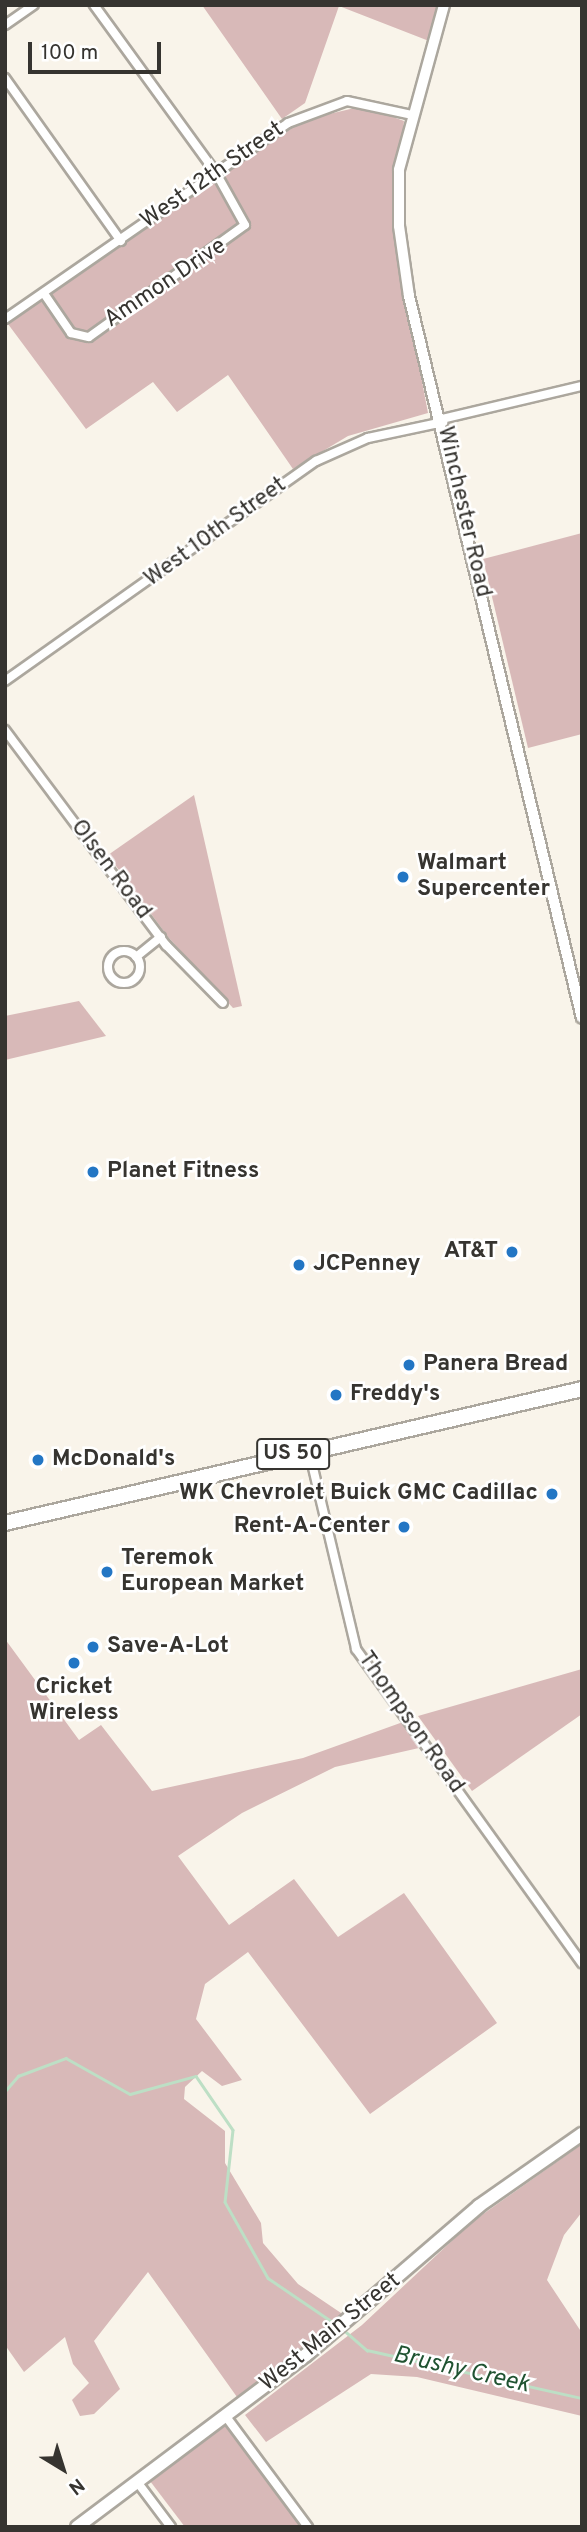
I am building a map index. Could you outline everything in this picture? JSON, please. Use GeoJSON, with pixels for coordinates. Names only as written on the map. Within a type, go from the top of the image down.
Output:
{"type":"FeatureCollection","features":[{"type":"Feature","properties":{"kind":"highway","name":"US 50"},"geometry":{"type":"LineString","coordinates":[[7,1520],[582,1389]]}},
{"type":"Feature","properties":{"kind":"main road","name":"West Main Street"},"geometry":{"type":"LineString","coordinates":[[77,2527],[227,2418],[479,2206],[582,2134]]}},
{"type":"Feature","properties":{"kind":"street"},"geometry":{"type":"LineString","coordinates":[[5,25],[33,5]]}},
{"type":"Feature","properties":{"kind":"street"},"geometry":{"type":"LineString","coordinates":[[94,5],[216,173]]}},
{"type":"Feature","properties":{"kind":"street","name":"Winchester Road"},"geometry":{"type":"LineString","coordinates":[[444,5],[399,170],[399,226],[409,296],[443,421],[582,1018]]}},
{"type":"Feature","properties":{"kind":"street"},"geometry":{"type":"LineString","coordinates":[[5,78],[121,241]]}},
{"type":"Feature","properties":{"kind":"street","name":"West 12th Street"},"geometry":{"type":"LineString","coordinates":[[5,319],[45,295],[216,173],[328,103],[362,102],[412,115]]}},
{"type":"Feature","properties":{"kind":"street","name":"Ammon Drive"},"geometry":{"type":"LineString","coordinates":[[45,295],[71,333],[89,337],[235,237],[244,214],[216,173]]}},
{"type":"Feature","properties":{"kind":"street","name":"West 10th Street"},"geometry":{"type":"LineString","coordinates":[[5,681],[316,461],[368,438],[582,386]]}},
{"type":"Feature","properties":{"kind":"street","name":"Olsen Road"},"geometry":{"type":"LineString","coordinates":[[5,730],[161,937],[223,1003]]}},
{"type":"Feature","properties":{"kind":"street"},"geometry":{"type":"LineString","coordinates":[[136,957],[161,937]]}},
{"type":"Feature","properties":{"kind":"street","name":"Thompson Road"},"geometry":{"type":"LineString","coordinates":[[309,1451],[356,1649],[582,1963]]}},
{"type":"Feature","properties":{"kind":"street"},"geometry":{"type":"LineString","coordinates":[[227,2418],[308,2527]]}},
{"type":"Feature","properties":{"kind":"street"},"geometry":{"type":"LineString","coordinates":[[138,2483],[171,2527]]}},
{"type":"Feature","properties":{"kind":"shaded area"},"geometry":{"type":"Polygon","coordinates":[[[202,5],[439,5],[429,41],[339,6],[305,103],[282,119],[202,5]]]}},
{"type":"Feature","properties":{"kind":"shaded area"},"geometry":{"type":"Polygon","coordinates":[[[363,106],[404,121],[393,227],[428,413],[348,436],[293,469],[228,375],[177,412],[153,382],[86,429],[8,324],[304,120],[363,106]]]}},
{"type":"Feature","properties":{"kind":"shaded area"},"geometry":{"type":"Polygon","coordinates":[[[582,533],[582,734],[528,748],[483,559],[582,533]]]}},
{"type":"Feature","properties":{"kind":"shaded area"},"geometry":{"type":"Polygon","coordinates":[[[194,795],[242,1006],[233,1008],[168,937],[108,855],[194,795]]]}},
{"type":"Feature","properties":{"kind":"shaded area"},"geometry":{"type":"Polygon","coordinates":[[[79,1001],[106,1036],[5,1060],[5,1016],[79,1001]]]}},
{"type":"Feature","properties":{"kind":"shaded area"},"geometry":{"type":"Polygon","coordinates":[[[5,1639],[79,1740],[101,1725],[152,1791],[303,1758],[403,1722],[419,1748],[335,1767],[242,1813],[178,1856],[229,1925],[294,1879],[338,1937],[404,1893],[497,2023],[370,2114],[248,1952],[205,1984],[196,2019],[242,2080],[222,2086],[202,2071],[185,2087],[184,2099],[225,2131],[225,2163],[261,2223],[263,2243],[298,2284],[344,2315],[237,2397],[148,2272],[94,2341],[120,2389],[94,2414],[80,2416],[72,2400],[89,2383],[73,2364],[65,2337],[24,2372],[5,2345],[5,1639]]]}},
{"type":"Feature","properties":{"kind":"shaded area"},"geometry":{"type":"Polygon","coordinates":[[[582,1669],[582,1714],[472,1791],[418,1716],[582,1669]]]}},
{"type":"Feature","properties":{"kind":"shaded area"},"geometry":{"type":"Polygon","coordinates":[[[582,2144],[582,2212],[564,2235],[547,2280],[582,2333],[582,2416],[417,2377],[371,2374],[266,2442],[245,2415],[362,2325],[472,2222],[582,2144]]]}},
{"type":"Feature","properties":{"kind":"shaded area"},"geometry":{"type":"Polygon","coordinates":[[[225,2426],[235,2427],[307,2527],[185,2527],[150,2481],[225,2426]]]}},
{"type":"Feature","properties":{"kind":"waterway","name":"Brushy Creek"},"geometry":{"type":"LineString","coordinates":[[5,2091],[18,2076],[66,2058],[130,2094],[196,2076],[233,2130],[225,2202],[268,2278],[334,2323]]}},
{"type":"Feature","properties":{"kind":"waterway","name":"Brushy Creek"},"geometry":{"type":"LineString","coordinates":[[346,2332],[367,2350],[582,2398]]}},
{"type":"Feature","properties":{"kind":"place","name":"Walmart Supercenter"},"geometry":{"type":"Point","coordinates":[403,877]}},
{"type":"Feature","properties":{"kind":"place","name":"Planet Fitness"},"geometry":{"type":"Point","coordinates":[93,1172]}},
{"type":"Feature","properties":{"kind":"place","name":"AT&T"},"geometry":{"type":"Point","coordinates":[512,1252]}},
{"type":"Feature","properties":{"kind":"place","name":"JCPenney"},"geometry":{"type":"Point","coordinates":[299,1265]}},
{"type":"Feature","properties":{"kind":"place","name":"Panera Bread"},"geometry":{"type":"Point","coordinates":[409,1365]}},
{"type":"Feature","properties":{"kind":"place","name":"Freddy's"},"geometry":{"type":"Point","coordinates":[336,1395]}},
{"type":"Feature","properties":{"kind":"place","name":"McDonald's"},"geometry":{"type":"Point","coordinates":[38,1460]}},
{"type":"Feature","properties":{"kind":"place","name":"WK Chevrolet Buick GMC Cadillac"},"geometry":{"type":"Point","coordinates":[552,1494]}},
{"type":"Feature","properties":{"kind":"place","name":"Rent-A-Center"},"geometry":{"type":"Point","coordinates":[404,1527]}},
{"type":"Feature","properties":{"kind":"place","name":"Teremok European Market"},"geometry":{"type":"Point","coordinates":[107,1572]}},
{"type":"Feature","properties":{"kind":"place","name":"Save-A-Lot"},"geometry":{"type":"Point","coordinates":[93,1647]}},
{"type":"Feature","properties":{"kind":"place","name":"Cricket Wireless"},"geometry":{"type":"Point","coordinates":[74,1663]}}]}
